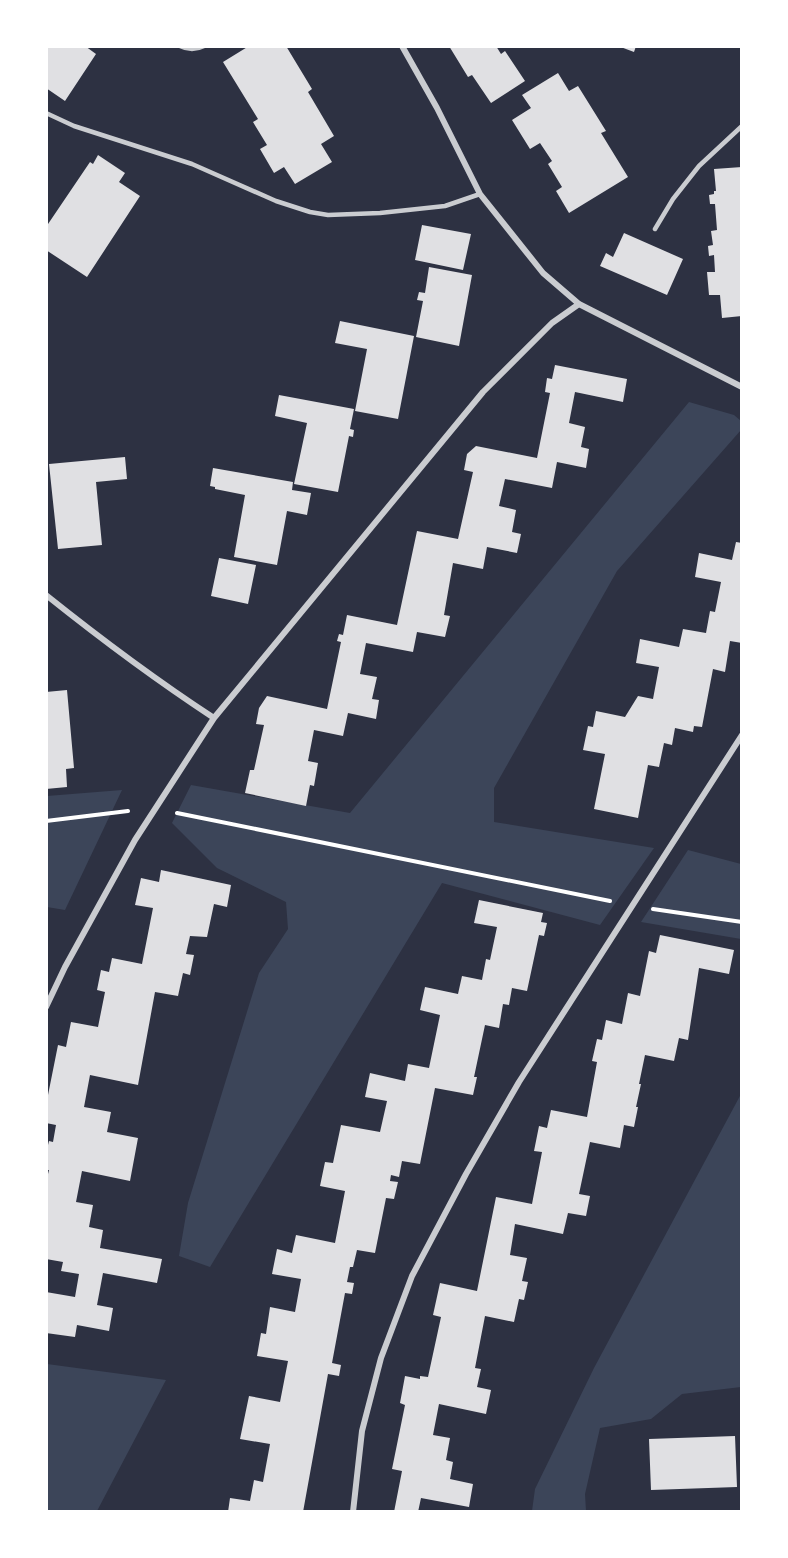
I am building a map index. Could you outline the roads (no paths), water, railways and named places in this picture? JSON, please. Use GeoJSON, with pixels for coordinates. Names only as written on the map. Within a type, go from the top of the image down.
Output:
{"type":"FeatureCollection","features":[{"type":"Feature","properties":{"kind":"street"},"geometry":{"type":"LineString","coordinates":[[402,46],[437,108],[480,194],[543,273],[579,304],[741,387]]}},
{"type":"Feature","properties":{"kind":"street"},"geometry":{"type":"LineString","coordinates":[[46,1007],[65,967],[135,840],[214,718],[483,392],[552,323],[579,304]]}},
{"type":"Feature","properties":{"kind":"street"},"geometry":{"type":"LineString","coordinates":[[46,595],[108,645],[214,718]]}},
{"type":"Feature","properties":{"kind":"street"},"geometry":{"type":"LineString","coordinates":[[353,1512],[362,1431],[381,1358],[412,1276],[466,1174],[519,1082],[741,735]]}},
{"type":"Feature","properties":{"kind":"lane"},"geometry":{"type":"LineString","coordinates":[[180,46],[194,49],[204,46]]}},
{"type":"Feature","properties":{"kind":"lane"},"geometry":{"type":"LineString","coordinates":[[46,113],[74,126],[192,164],[276,201],[310,212],[328,215],[380,213],[445,206],[480,194]]}},
{"type":"Feature","properties":{"kind":"lane"},"geometry":{"type":"LineString","coordinates":[[655,229],[674,198],[699,166],[741,126]]}}]}
